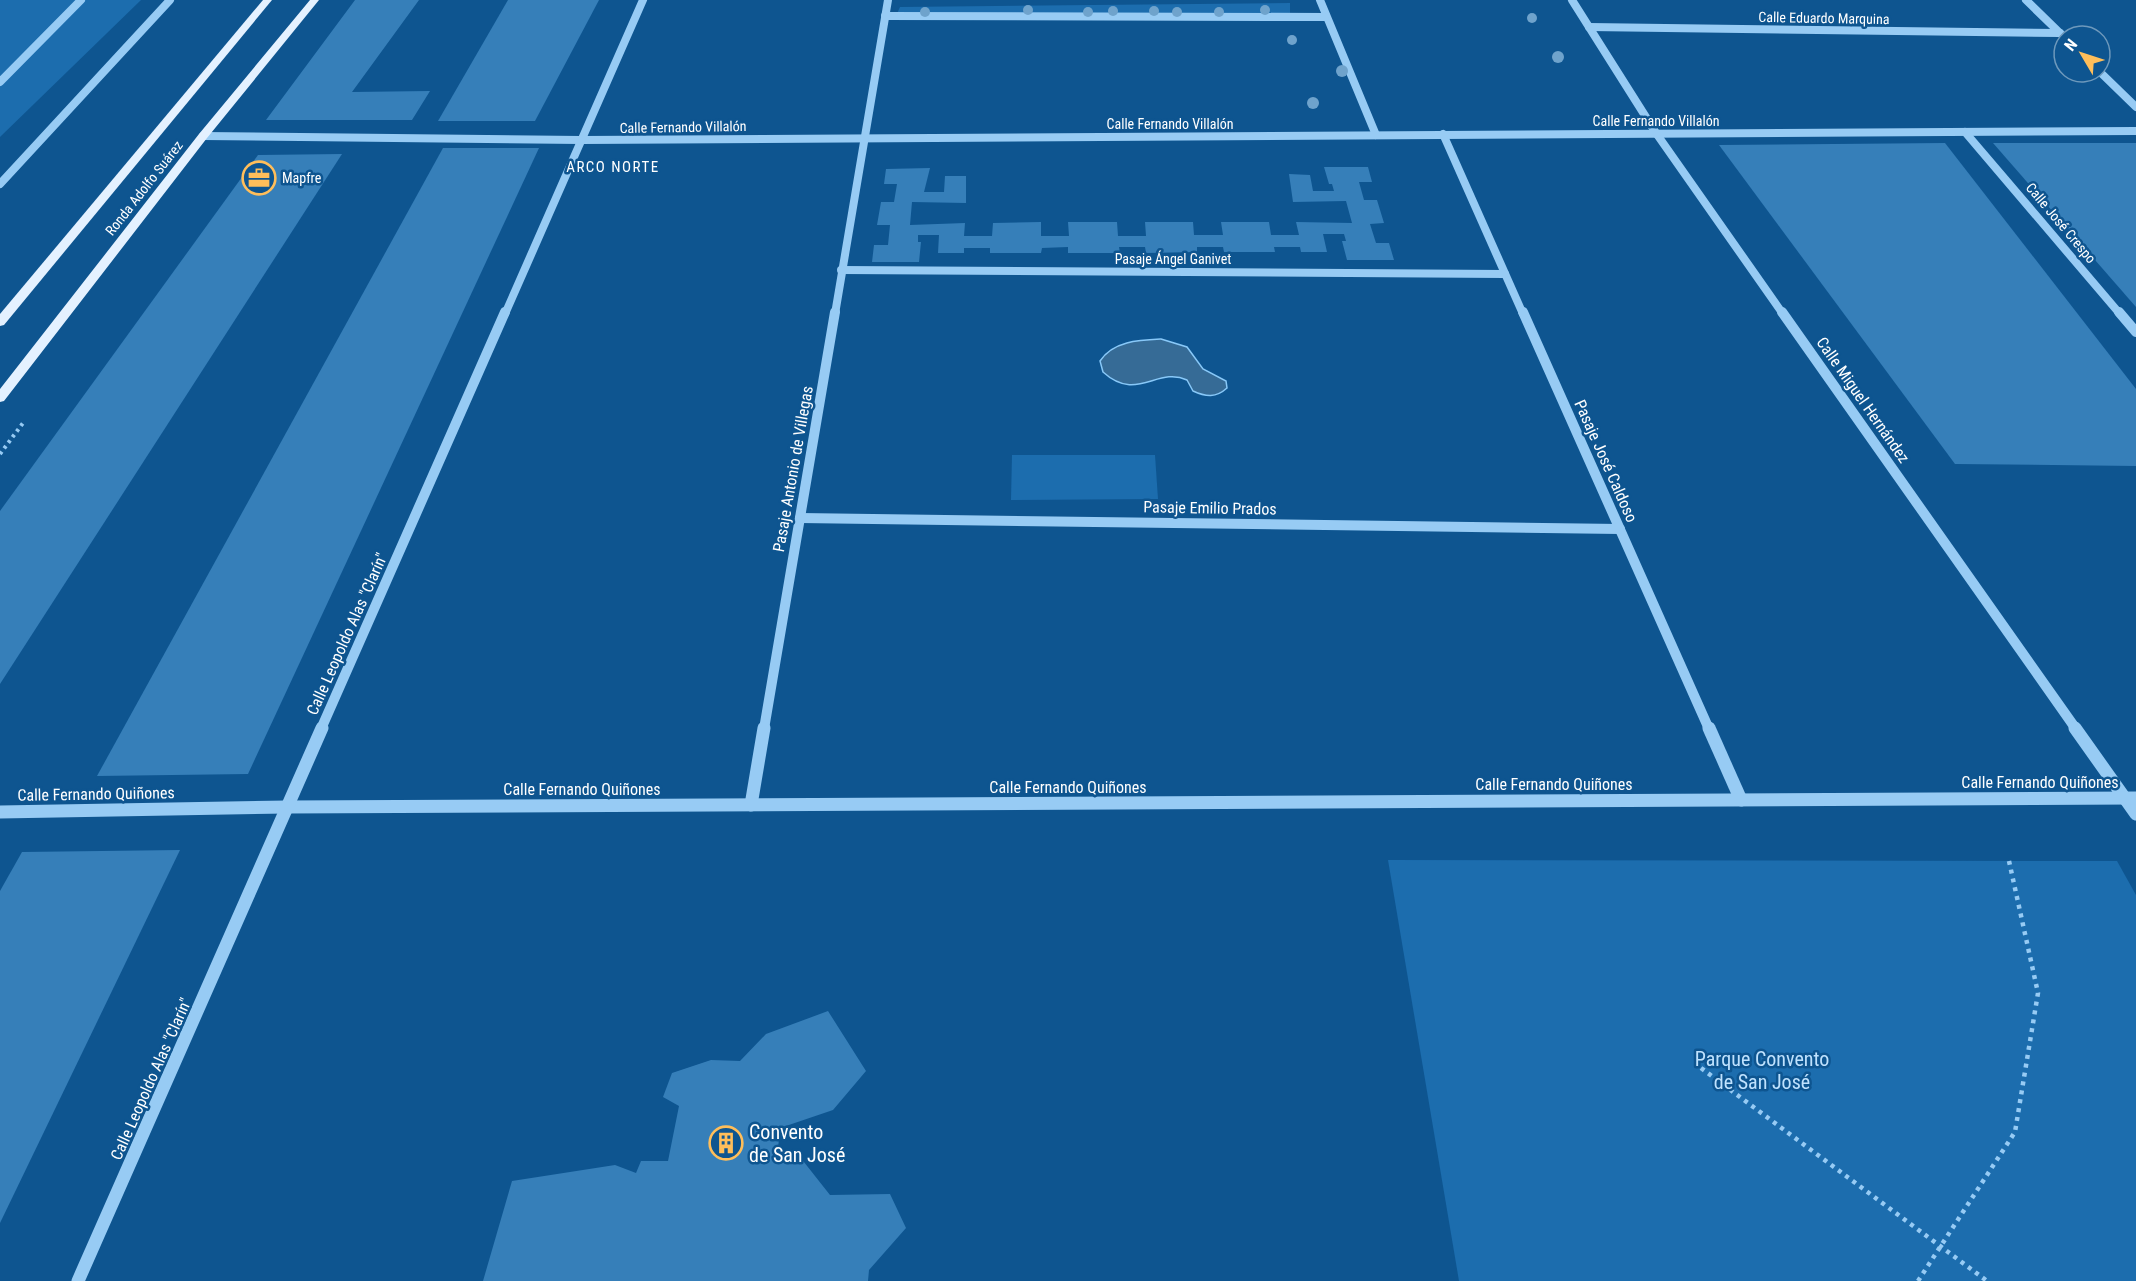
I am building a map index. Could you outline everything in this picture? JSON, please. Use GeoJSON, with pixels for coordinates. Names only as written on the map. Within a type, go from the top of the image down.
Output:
{"type":"FeatureCollection","features":[{"type":"Feature","properties":{"kind":"main road","name":"Ronda Adolfo Suárez"},"geometry":{"type":"LineString","coordinates":[[0,322],[268,0]]}},
{"type":"Feature","properties":{"kind":"main road","name":"Ronda Adolfo Suárez"},"geometry":{"type":"LineString","coordinates":[[0,398],[203,136],[315,0]]}},
{"type":"Feature","properties":{"kind":"street"},"geometry":{"type":"LineString","coordinates":[[0,82],[81,0]]}},
{"type":"Feature","properties":{"kind":"street"},"geometry":{"type":"LineString","coordinates":[[0,184],[170,0]]}},
{"type":"Feature","properties":{"kind":"street","name":"Calle Leopoldo Alas \"Clarín\""},"geometry":{"type":"LineString","coordinates":[[78,1281],[643,0]]}},
{"type":"Feature","properties":{"kind":"street","name":"Pasaje Antonio de Villegas"},"geometry":{"type":"LineString","coordinates":[[751,805],[888,0]]}},
{"type":"Feature","properties":{"kind":"street"},"geometry":{"type":"LineString","coordinates":[[1320,0],[1324,17],[1376,135]]}},
{"type":"Feature","properties":{"kind":"street","name":"Calle Miguel Hernández"},"geometry":{"type":"LineString","coordinates":[[1572,0],[1656,133],[2131,798],[2136,814]]}},
{"type":"Feature","properties":{"kind":"street"},"geometry":{"type":"LineString","coordinates":[[2026,0],[2052,25]]}},
{"type":"Feature","properties":{"kind":"street"},"geometry":{"type":"LineString","coordinates":[[885,16],[1324,17]]}},
{"type":"Feature","properties":{"kind":"street","name":"Calle Eduardo Marquina"},"geometry":{"type":"LineString","coordinates":[[1589,27],[2052,35]]}},
{"type":"Feature","properties":{"kind":"street"},"geometry":{"type":"LineString","coordinates":[[2112,84],[2136,107]]}},
{"type":"Feature","properties":{"kind":"street","name":"Calle Fernando Villalón"},"geometry":{"type":"LineString","coordinates":[[203,136],[581,140],[2136,131]]}},
{"type":"Feature","properties":{"kind":"street","name":"Calle José Crespo"},"geometry":{"type":"LineString","coordinates":[[1965,132],[2136,332]]}},
{"type":"Feature","properties":{"kind":"street","name":"Pasaje José Caldoso"},"geometry":{"type":"LineString","coordinates":[[1443,134],[1741,800]]}},
{"type":"Feature","properties":{"kind":"street","name":"Pasaje Ángel Ganivet"},"geometry":{"type":"LineString","coordinates":[[842,270],[1505,274]]}},
{"type":"Feature","properties":{"kind":"street","name":"Pasaje Emilio Prados"},"geometry":{"type":"LineString","coordinates":[[800,518],[1620,529]]}},
{"type":"Feature","properties":{"kind":"street","name":"Calle Fernando Quiñones"},"geometry":{"type":"LineString","coordinates":[[0,812],[287,807],[2131,798]]}},
{"type":"Feature","properties":{"kind":"path"},"geometry":{"type":"LineString","coordinates":[[1918,1281],[2015,1132],[2038,993],[2008,861]]}},
{"type":"Feature","properties":{"kind":"path"},"geometry":{"type":"LineString","coordinates":[[1701,1068],[1987,1281]]}},
{"type":"Feature","properties":{"kind":"green space"},"geometry":{"type":"Polygon","coordinates":[[[0,0],[141,0],[0,137],[0,0]]]}},
{"type":"Feature","properties":{"kind":"green space"},"geometry":{"type":"Polygon","coordinates":[[[1290,3],[1290,21],[895,18],[900,7],[1290,3]]]}},
{"type":"Feature","properties":{"kind":"green space"},"geometry":{"type":"Polygon","coordinates":[[[1012,455],[1155,455],[1158,499],[1011,500],[1012,455]]]}},
{"type":"Feature","properties":{"kind":"green space","name":"Parque Convento de San José"},"geometry":{"type":"Polygon","coordinates":[[[1388,860],[2117,861],[2136,895],[2136,1281],[1459,1281],[1388,860]]]}},
{"type":"Feature","properties":{"kind":"shaded area"},"geometry":{"type":"Polygon","coordinates":[[[1161,339],[1187,347],[1203,369],[1226,381],[1227,388],[1219,394],[1207,395],[1193,391],[1187,380],[1176,377],[1126,384],[1115,381],[1103,372],[1100,361],[1112,349],[1135,341],[1161,339]]]}},
{"type":"Feature","properties":{"kind":"building"},"geometry":{"type":"Polygon","coordinates":[[[355,0],[419,0],[352,92],[430,91],[412,120],[266,120],[355,0]]]}},
{"type":"Feature","properties":{"kind":"building"},"geometry":{"type":"Polygon","coordinates":[[[508,0],[599,0],[535,121],[438,121],[508,0]]]}},
{"type":"Feature","properties":{"kind":"building"},"geometry":{"type":"Polygon","coordinates":[[[1945,143],[2136,389],[2136,466],[1955,464],[1719,145],[1945,143]]]}},
{"type":"Feature","properties":{"kind":"building"},"geometry":{"type":"Polygon","coordinates":[[[1993,143],[2136,143],[2136,307],[1993,143]]]}},
{"type":"Feature","properties":{"kind":"building"},"geometry":{"type":"Polygon","coordinates":[[[443,148],[539,148],[248,774],[97,776],[443,148]]]}},
{"type":"Feature","properties":{"kind":"building"},"geometry":{"type":"Polygon","coordinates":[[[342,154],[0,684],[0,511],[258,155],[342,154]]]}},
{"type":"Feature","properties":{"kind":"building"},"geometry":{"type":"Polygon","coordinates":[[[1324,167],[1368,167],[1372,182],[1359,182],[1364,200],[1377,200],[1384,223],[1370,224],[1376,243],[1389,243],[1394,260],[1347,260],[1342,241],[1346,241],[1344,234],[1323,234],[1327,252],[1301,252],[1300,247],[1274,247],[1275,252],[1224,252],[1223,247],[1197,247],[1197,252],[1146,253],[1145,247],[1119,247],[1120,253],[1068,253],[1068,247],[1042,248],[1041,253],[990,253],[990,248],[964,248],[964,253],[938,253],[939,235],[918,235],[918,242],[921,242],[919,262],[872,262],[874,245],[888,245],[890,225],[877,225],[881,202],[894,202],[897,184],[884,184],[886,169],[930,168],[924,192],[944,192],[945,176],[966,176],[966,203],[912,202],[910,225],[965,223],[964,236],[992,236],[993,223],[1041,222],[1041,236],[1069,236],[1068,222],[1117,222],[1118,236],[1146,236],[1145,222],[1193,222],[1194,235],[1223,235],[1221,222],[1269,222],[1271,235],[1299,235],[1296,222],[1352,223],[1346,201],[1293,202],[1289,174],[1310,175],[1313,191],[1334,191],[1332,184],[1329,184],[1324,167]]]}},
{"type":"Feature","properties":{"kind":"building"},"geometry":{"type":"Polygon","coordinates":[[[180,850],[0,1223],[0,891],[22,852],[180,850]]]}},
{"type":"Feature","properties":{"kind":"building","name":"Convento de San José"},"geometry":{"type":"Polygon","coordinates":[[[828,1011],[866,1071],[833,1110],[780,1128],[778,1149],[800,1157],[830,1195],[890,1194],[906,1228],[869,1270],[868,1281],[483,1281],[512,1181],[615,1165],[636,1173],[641,1161],[668,1161],[679,1106],[663,1097],[672,1073],[711,1060],[740,1061],[766,1034],[828,1011]]]}},
{"type":"Feature","properties":{"kind":"place","name":"Mapfre"},"geometry":{"type":"Point","coordinates":[259,178]}},
{"type":"Feature","properties":{"kind":"place","name":"Convento de San José"},"geometry":{"type":"Point","coordinates":[726,1143]}},
{"type":"Feature","properties":{"kind":"district","name":"ARCO NORTE"},"geometry":{"type":"Point","coordinates":[613,167]}}]}
